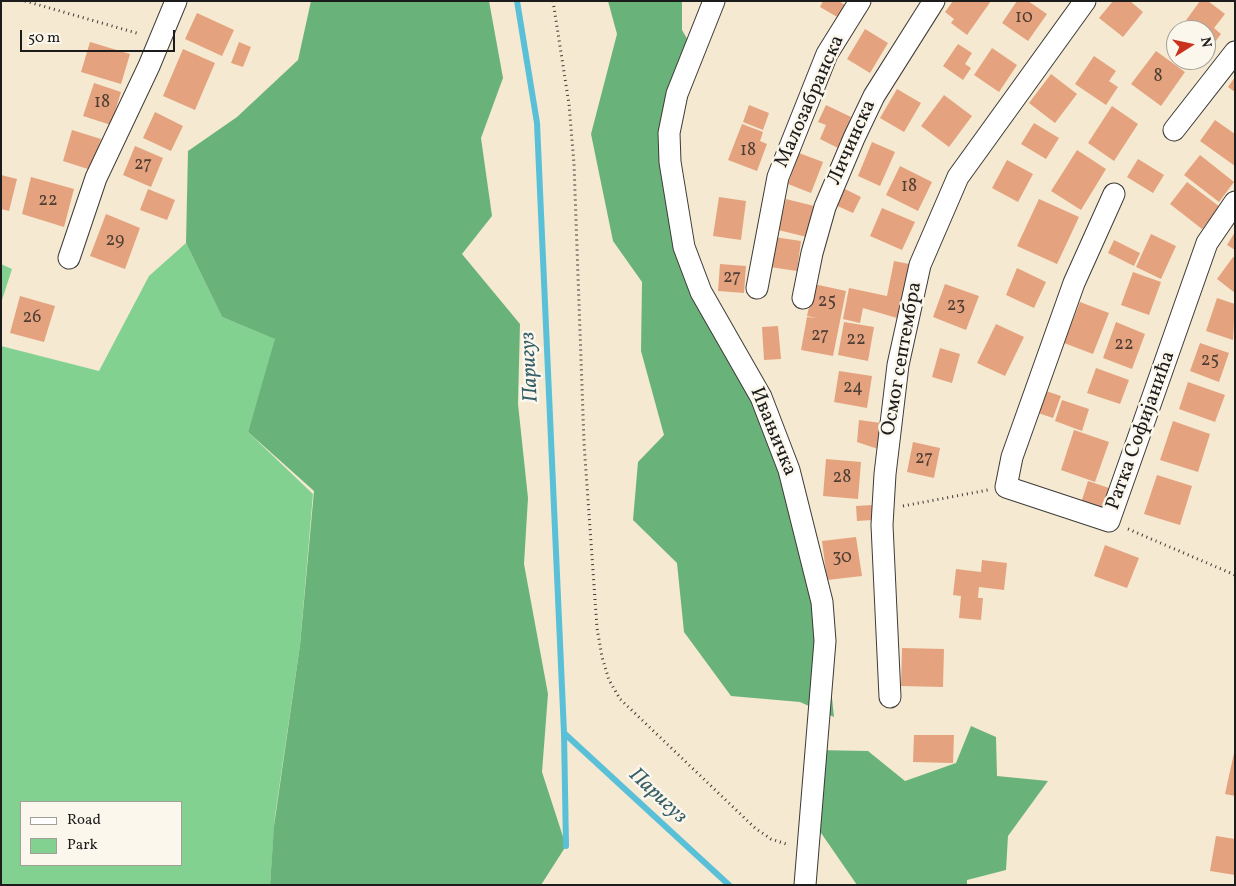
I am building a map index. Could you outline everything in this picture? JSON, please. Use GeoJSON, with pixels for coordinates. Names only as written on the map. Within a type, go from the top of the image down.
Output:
{"type":"FeatureCollection","features":[{"type":"Feature","properties":{"kind":"street"},"geometry":{"type":"LineString","coordinates":[[69,258],[96,178],[161,39],[176,1]]}},
{"type":"Feature","properties":{"kind":"street","name":"Ивањичка"},"geometry":{"type":"LineString","coordinates":[[714,1],[677,94],[669,133],[670,162],[684,247],[701,292],[761,397],[768,415],[789,470],[822,602],[825,641],[806,874]]}},
{"type":"Feature","properties":{"kind":"street","name":"Малозабранска"},"geometry":{"type":"LineString","coordinates":[[757,288],[778,177],[827,54],[860,1]]}},
{"type":"Feature","properties":{"kind":"street","name":"Личинска"},"geometry":{"type":"LineString","coordinates":[[803,298],[812,253],[825,207],[854,138],[874,96],[934,1]]}},
{"type":"Feature","properties":{"kind":"street","name":"Осмог септембра"},"geometry":{"type":"LineString","coordinates":[[890,697],[882,518],[885,474],[898,365],[920,265],[958,177],[1085,1]]}},
{"type":"Feature","properties":{"kind":"street"},"geometry":{"type":"LineString","coordinates":[[1174,130],[1235,52]]}},
{"type":"Feature","properties":{"kind":"street"},"geometry":{"type":"LineString","coordinates":[[1006,487],[1012,457],[1074,283],[1114,194]]}},
{"type":"Feature","properties":{"kind":"street","name":"Ратка Софијанића"},"geometry":{"type":"LineString","coordinates":[[1006,487],[1109,521],[1207,243],[1235,202]]}},
{"type":"Feature","properties":{"kind":"path"},"geometry":{"type":"LineString","coordinates":[[25,1],[161,39]]}},
{"type":"Feature","properties":{"kind":"path"},"geometry":{"type":"LineString","coordinates":[[553,1],[569,104],[574,164],[584,443],[597,628],[602,657],[609,680],[620,699],[756,828],[771,839],[791,847],[806,874]]}},
{"type":"Feature","properties":{"kind":"path"},"geometry":{"type":"LineString","coordinates":[[882,518],[1006,487]]}},
{"type":"Feature","properties":{"kind":"path"},"geometry":{"type":"LineString","coordinates":[[1109,521],[1235,575]]}},
{"type":"Feature","properties":{"kind":"green space"},"geometry":{"type":"Polygon","coordinates":[[[311,1],[489,1],[503,78],[481,138],[492,216],[462,254],[520,324],[518,404],[528,498],[524,564],[548,694],[542,772],[566,846],[541,885],[270,885],[274,826],[300,645],[314,491],[248,432],[275,339],[222,317],[186,243],[188,151],[237,117],[298,60],[311,1]]]}},
{"type":"Feature","properties":{"kind":"green space"},"geometry":{"type":"Polygon","coordinates":[[[608,1],[682,1],[682,30],[693,49],[677,94],[684,247],[761,397],[822,602],[834,717],[800,702],[731,696],[684,632],[677,563],[633,520],[638,462],[664,435],[641,351],[642,282],[613,241],[591,134],[617,34],[608,1]]]}},
{"type":"Feature","properties":{"kind":"green space"},"geometry":{"type":"Polygon","coordinates":[[[186,243],[222,317],[276,339],[248,432],[313,494],[300,645],[275,816],[270,885],[1,885],[1,346],[99,371],[149,276],[186,243]]]}},
{"type":"Feature","properties":{"kind":"green space"},"geometry":{"type":"Polygon","coordinates":[[[1,264],[12,269],[1,303],[1,264]]]}},
{"type":"Feature","properties":{"kind":"green space"},"geometry":{"type":"Polygon","coordinates":[[[971,726],[996,737],[997,776],[1048,781],[1008,836],[1006,870],[967,880],[967,885],[857,885],[810,817],[816,750],[868,751],[905,781],[956,763],[971,726]]]}},
{"type":"Feature","properties":{"kind":"building"},"geometry":{"type":"Polygon","coordinates":[[[823,1],[839,1],[846,6],[839,18],[820,7],[823,1]]]}},
{"type":"Feature","properties":{"kind":"building"},"geometry":{"type":"Polygon","coordinates":[[[953,1],[991,1],[967,35],[951,23],[954,19],[945,12],[953,1]]]}},
{"type":"Feature","properties":{"kind":"building"},"geometry":{"type":"Polygon","coordinates":[[[1017,1],[1028,1],[1047,14],[1028,41],[1002,23],[1017,1]]]}},
{"type":"Feature","properties":{"kind":"building"},"geometry":{"type":"Polygon","coordinates":[[[1113,1],[1130,1],[1143,12],[1123,37],[1099,18],[1113,1]]]}},
{"type":"Feature","properties":{"kind":"building"},"geometry":{"type":"Polygon","coordinates":[[[1200,1],[1208,1],[1225,14],[1216,25],[1216,20],[1186,20],[1200,1]]]}},
{"type":"Feature","properties":{"kind":"building"},"geometry":{"type":"Polygon","coordinates":[[[197,13],[234,30],[222,56],[185,39],[197,13]]]}},
{"type":"Feature","properties":{"kind":"building"},"geometry":{"type":"Polygon","coordinates":[[[865,29],[888,43],[870,73],[847,59],[865,29]]]}},
{"type":"Feature","properties":{"kind":"building"},"geometry":{"type":"Polygon","coordinates":[[[1216,30],[1221,34],[1216,41],[1216,30]]]}},
{"type":"Feature","properties":{"kind":"building"},"geometry":{"type":"Polygon","coordinates":[[[90,42],[130,54],[121,84],[81,72],[90,42]]]}},
{"type":"Feature","properties":{"kind":"building"},"geometry":{"type":"Polygon","coordinates":[[[239,42],[251,47],[243,67],[231,63],[239,42]]]}},
{"type":"Feature","properties":{"kind":"building"},"geometry":{"type":"Polygon","coordinates":[[[958,44],[972,53],[965,64],[971,68],[963,80],[943,66],[958,44]]]}},
{"type":"Feature","properties":{"kind":"building"},"geometry":{"type":"Polygon","coordinates":[[[992,48],[1017,65],[999,92],[974,75],[992,48]]]}},
{"type":"Feature","properties":{"kind":"building"},"geometry":{"type":"Polygon","coordinates":[[[183,49],[215,63],[195,110],[163,96],[183,49]]]}},
{"type":"Feature","properties":{"kind":"building"},"geometry":{"type":"Polygon","coordinates":[[[1156,51],[1166,58],[1166,70],[1182,70],[1185,72],[1161,106],[1131,84],[1156,51]]]}},
{"type":"Feature","properties":{"kind":"building"},"geometry":{"type":"Polygon","coordinates":[[[1094,56],[1116,71],[1109,81],[1118,87],[1106,105],[1075,84],[1094,56]]]}},
{"type":"Feature","properties":{"kind":"building"},"geometry":{"type":"Polygon","coordinates":[[[1051,74],[1077,94],[1055,123],[1029,103],[1051,74]]]}},
{"type":"Feature","properties":{"kind":"building"},"geometry":{"type":"Polygon","coordinates":[[[1235,77],[1235,92],[1228,87],[1235,77]]]}},
{"type":"Feature","properties":{"kind":"building"},"geometry":{"type":"Polygon","coordinates":[[[94,83],[121,92],[111,125],[83,116],[94,83]]]}},
{"type":"Feature","properties":{"kind":"building"},"geometry":{"type":"Polygon","coordinates":[[[897,89],[921,103],[904,132],[880,118],[897,89]]]}},
{"type":"Feature","properties":{"kind":"building"},"geometry":{"type":"Polygon","coordinates":[[[944,95],[972,116],[949,147],[921,126],[944,95]]]}},
{"type":"Feature","properties":{"kind":"building"},"geometry":{"type":"Polygon","coordinates":[[[749,105],[769,113],[763,130],[743,122],[749,105]]]}},
{"type":"Feature","properties":{"kind":"building"},"geometry":{"type":"Polygon","coordinates":[[[826,105],[851,117],[838,148],[820,139],[826,125],[818,122],[826,105]]]}},
{"type":"Feature","properties":{"kind":"building"},"geometry":{"type":"Polygon","coordinates":[[[1112,106],[1138,124],[1114,161],[1088,143],[1112,106]]]}},
{"type":"Feature","properties":{"kind":"building"},"geometry":{"type":"Polygon","coordinates":[[[155,112],[183,126],[171,151],[143,138],[155,112]]]}},
{"type":"Feature","properties":{"kind":"building"},"geometry":{"type":"Polygon","coordinates":[[[1215,120],[1235,134],[1235,166],[1200,141],[1215,120]]]}},
{"type":"Feature","properties":{"kind":"building"},"geometry":{"type":"Polygon","coordinates":[[[1034,123],[1059,138],[1046,159],[1021,144],[1034,123]]]}},
{"type":"Feature","properties":{"kind":"building"},"geometry":{"type":"Polygon","coordinates":[[[742,124],[763,132],[760,141],[767,144],[757,171],[728,160],[742,124]]]}},
{"type":"Feature","properties":{"kind":"building"},"geometry":{"type":"Polygon","coordinates":[[[72,130],[101,139],[91,170],[63,161],[72,130]]]}},
{"type":"Feature","properties":{"kind":"building"},"geometry":{"type":"Polygon","coordinates":[[[872,142],[895,152],[880,186],[858,176],[872,142]]]}},
{"type":"Feature","properties":{"kind":"building"},"geometry":{"type":"Polygon","coordinates":[[[135,146],[163,158],[151,187],[123,175],[135,146]]]}},
{"type":"Feature","properties":{"kind":"building"},"geometry":{"type":"Polygon","coordinates":[[[1077,150],[1106,169],[1081,210],[1051,191],[1077,150]]]}},
{"type":"Feature","properties":{"kind":"building"},"geometry":{"type":"Polygon","coordinates":[[[799,153],[823,162],[811,193],[788,184],[799,153]]]}},
{"type":"Feature","properties":{"kind":"building"},"geometry":{"type":"Polygon","coordinates":[[[1200,155],[1234,182],[1219,202],[1184,175],[1200,155]]]}},
{"type":"Feature","properties":{"kind":"building"},"geometry":{"type":"Polygon","coordinates":[[[1138,159],[1164,175],[1153,193],[1127,177],[1138,159]]]}},
{"type":"Feature","properties":{"kind":"building"},"geometry":{"type":"Polygon","coordinates":[[[1007,160],[1033,174],[1018,202],[992,188],[1007,160]]]}},
{"type":"Feature","properties":{"kind":"building"},"geometry":{"type":"Polygon","coordinates":[[[900,166],[932,182],[918,211],[886,195],[900,166]]]}},
{"type":"Feature","properties":{"kind":"building"},"geometry":{"type":"Polygon","coordinates":[[[1,175],[17,179],[9,211],[1,209],[1,175]]]}},
{"type":"Feature","properties":{"kind":"building"},"geometry":{"type":"Polygon","coordinates":[[[31,177],[74,189],[64,227],[22,214],[31,177]]]}},
{"type":"Feature","properties":{"kind":"building"},"geometry":{"type":"Polygon","coordinates":[[[1187,182],[1220,207],[1202,229],[1170,204],[1187,182]]]}},
{"type":"Feature","properties":{"kind":"building"},"geometry":{"type":"Polygon","coordinates":[[[841,187],[861,197],[853,213],[833,204],[841,187]]]}},
{"type":"Feature","properties":{"kind":"building"},"geometry":{"type":"Polygon","coordinates":[[[148,189],[175,200],[167,220],[140,210],[148,189]]]}},
{"type":"Feature","properties":{"kind":"building"},"geometry":{"type":"Polygon","coordinates":[[[719,197],[746,201],[741,240],[713,236],[719,197]]]}},
{"type":"Feature","properties":{"kind":"building"},"geometry":{"type":"Polygon","coordinates":[[[786,199],[814,206],[807,237],[778,230],[786,199]]]}},
{"type":"Feature","properties":{"kind":"building"},"geometry":{"type":"Polygon","coordinates":[[[1039,199],[1079,217],[1057,264],[1017,246],[1039,199]]]}},
{"type":"Feature","properties":{"kind":"building"},"geometry":{"type":"Polygon","coordinates":[[[882,208],[915,222],[902,250],[870,236],[882,208]]]}},
{"type":"Feature","properties":{"kind":"building"},"geometry":{"type":"Polygon","coordinates":[[[106,214],[140,228],[125,269],[90,256],[106,214]]]}},
{"type":"Feature","properties":{"kind":"building"},"geometry":{"type":"Polygon","coordinates":[[[1235,232],[1235,250],[1227,245],[1235,232]]]}},
{"type":"Feature","properties":{"kind":"building"},"geometry":{"type":"Polygon","coordinates":[[[1151,234],[1176,246],[1161,279],[1136,267],[1151,234]]]}},
{"type":"Feature","properties":{"kind":"building"},"geometry":{"type":"Polygon","coordinates":[[[774,237],[801,241],[797,271],[770,267],[774,237]]]}},
{"type":"Feature","properties":{"kind":"building"},"geometry":{"type":"Polygon","coordinates":[[[1114,240],[1140,253],[1134,266],[1108,253],[1114,240]]]}},
{"type":"Feature","properties":{"kind":"building"},"geometry":{"type":"Polygon","coordinates":[[[1233,257],[1235,258],[1235,293],[1217,279],[1233,257]]]}},
{"type":"Feature","properties":{"kind":"building"},"geometry":{"type":"Polygon","coordinates":[[[894,261],[909,264],[897,318],[863,308],[860,323],[843,319],[849,288],[887,296],[894,261]]]}},
{"type":"Feature","properties":{"kind":"building"},"geometry":{"type":"Polygon","coordinates":[[[720,264],[746,266],[744,293],[718,291],[720,264]]]}},
{"type":"Feature","properties":{"kind":"building"},"geometry":{"type":"Polygon","coordinates":[[[1017,268],[1046,282],[1034,308],[1006,295],[1017,268]]]}},
{"type":"Feature","properties":{"kind":"building"},"geometry":{"type":"Polygon","coordinates":[[[1133,272],[1161,282],[1149,315],[1121,305],[1133,272]]]}},
{"type":"Feature","properties":{"kind":"building"},"geometry":{"type":"Polygon","coordinates":[[[814,284],[846,291],[833,356],[801,350],[807,317],[817,318],[807,316],[814,284]]]}},
{"type":"Feature","properties":{"kind":"building"},"geometry":{"type":"Polygon","coordinates":[[[945,284],[979,296],[966,330],[933,317],[945,284]]]}},
{"type":"Feature","properties":{"kind":"building"},"geometry":{"type":"Polygon","coordinates":[[[20,296],[55,306],[44,342],[10,333],[20,296]]]}},
{"type":"Feature","properties":{"kind":"building"},"geometry":{"type":"Polygon","coordinates":[[[1217,298],[1235,304],[1233,340],[1206,331],[1217,298]]]}},
{"type":"Feature","properties":{"kind":"building"},"geometry":{"type":"Polygon","coordinates":[[[1080,302],[1109,313],[1093,354],[1064,343],[1080,302]]]}},
{"type":"Feature","properties":{"kind":"building"},"geometry":{"type":"Polygon","coordinates":[[[844,322],[874,327],[868,361],[838,355],[844,322]]]}},
{"type":"Feature","properties":{"kind":"building"},"geometry":{"type":"Polygon","coordinates":[[[1116,322],[1145,334],[1132,369],[1103,358],[1116,322]]]}},
{"type":"Feature","properties":{"kind":"building"},"geometry":{"type":"Polygon","coordinates":[[[996,324],[1024,337],[1005,376],[977,363],[996,324]]]}},
{"type":"Feature","properties":{"kind":"building"},"geometry":{"type":"Polygon","coordinates":[[[778,326],[781,359],[764,360],[762,327],[778,326]]]}},
{"type":"Feature","properties":{"kind":"building"},"geometry":{"type":"Polygon","coordinates":[[[1200,343],[1229,353],[1219,382],[1190,371],[1200,343]]]}},
{"type":"Feature","properties":{"kind":"building"},"geometry":{"type":"Polygon","coordinates":[[[940,348],[960,354],[952,383],[932,377],[940,348]]]}},
{"type":"Feature","properties":{"kind":"building"},"geometry":{"type":"Polygon","coordinates":[[[1096,368],[1129,380],[1120,404],[1087,393],[1096,368]]]}},
{"type":"Feature","properties":{"kind":"building"},"geometry":{"type":"Polygon","coordinates":[[[839,371],[872,376],[867,408],[834,402],[839,371]]]}},
{"type":"Feature","properties":{"kind":"building"},"geometry":{"type":"Polygon","coordinates":[[[1188,382],[1225,395],[1215,422],[1179,409],[1188,382]]]}},
{"type":"Feature","properties":{"kind":"building"},"geometry":{"type":"Polygon","coordinates":[[[1043,390],[1061,396],[1053,418],[1035,412],[1043,390]]]}},
{"type":"Feature","properties":{"kind":"building"},"geometry":{"type":"Polygon","coordinates":[[[1062,400],[1089,409],[1082,431],[1055,421],[1062,400]]]}},
{"type":"Feature","properties":{"kind":"building"},"geometry":{"type":"Polygon","coordinates":[[[859,420],[881,423],[878,449],[857,442],[859,420]]]}},
{"type":"Feature","properties":{"kind":"building"},"geometry":{"type":"Polygon","coordinates":[[[1173,421],[1210,434],[1198,472],[1160,460],[1173,421]]]}},
{"type":"Feature","properties":{"kind":"building"},"geometry":{"type":"Polygon","coordinates":[[[1074,430],[1109,442],[1095,482],[1061,470],[1074,430]]]}},
{"type":"Feature","properties":{"kind":"building"},"geometry":{"type":"Polygon","coordinates":[[[913,442],[940,448],[934,478],[907,472],[913,442]]]}},
{"type":"Feature","properties":{"kind":"building"},"geometry":{"type":"Polygon","coordinates":[[[826,459],[861,462],[858,499],[823,496],[826,459]]]}},
{"type":"Feature","properties":{"kind":"building"},"geometry":{"type":"Polygon","coordinates":[[[1157,475],[1192,486],[1180,525],[1144,514],[1157,475]]]}},
{"type":"Feature","properties":{"kind":"building"},"geometry":{"type":"Polygon","coordinates":[[[1088,481],[1112,489],[1105,511],[1081,503],[1088,481]]]}},
{"type":"Feature","properties":{"kind":"building"},"geometry":{"type":"Polygon","coordinates":[[[873,505],[873,520],[857,521],[856,506],[873,505]]]}},
{"type":"Feature","properties":{"kind":"building"},"geometry":{"type":"Polygon","coordinates":[[[856,537],[862,576],[827,580],[822,541],[856,537]]]}},
{"type":"Feature","properties":{"kind":"building"},"geometry":{"type":"Polygon","coordinates":[[[1105,545],[1139,558],[1127,588],[1094,576],[1105,545]]]}},
{"type":"Feature","properties":{"kind":"building"},"geometry":{"type":"Polygon","coordinates":[[[982,560],[1007,563],[1004,590],[979,587],[978,598],[983,598],[981,620],[959,618],[961,596],[953,595],[956,569],[981,572],[982,560]]]}},
{"type":"Feature","properties":{"kind":"building"},"geometry":{"type":"Polygon","coordinates":[[[902,648],[944,649],[943,687],[901,686],[902,648]]]}},
{"type":"Feature","properties":{"kind":"building"},"geometry":{"type":"Polygon","coordinates":[[[914,735],[954,735],[953,763],[913,762],[914,735]]]}},
{"type":"Feature","properties":{"kind":"building"},"geometry":{"type":"Polygon","coordinates":[[[1235,753],[1235,796],[1225,794],[1235,753]]]}},
{"type":"Feature","properties":{"kind":"building"},"geometry":{"type":"Polygon","coordinates":[[[1216,836],[1235,839],[1235,875],[1210,871],[1216,836]]]}},
{"type":"Feature","properties":{"kind":"waterway","name":"Паригуз"},"geometry":{"type":"LineString","coordinates":[[517,1],[537,123],[564,733],[566,846]]}},
{"type":"Feature","properties":{"kind":"waterway","name":"Паригуз"},"geometry":{"type":"LineString","coordinates":[[564,733],[729,885]]}}]}
